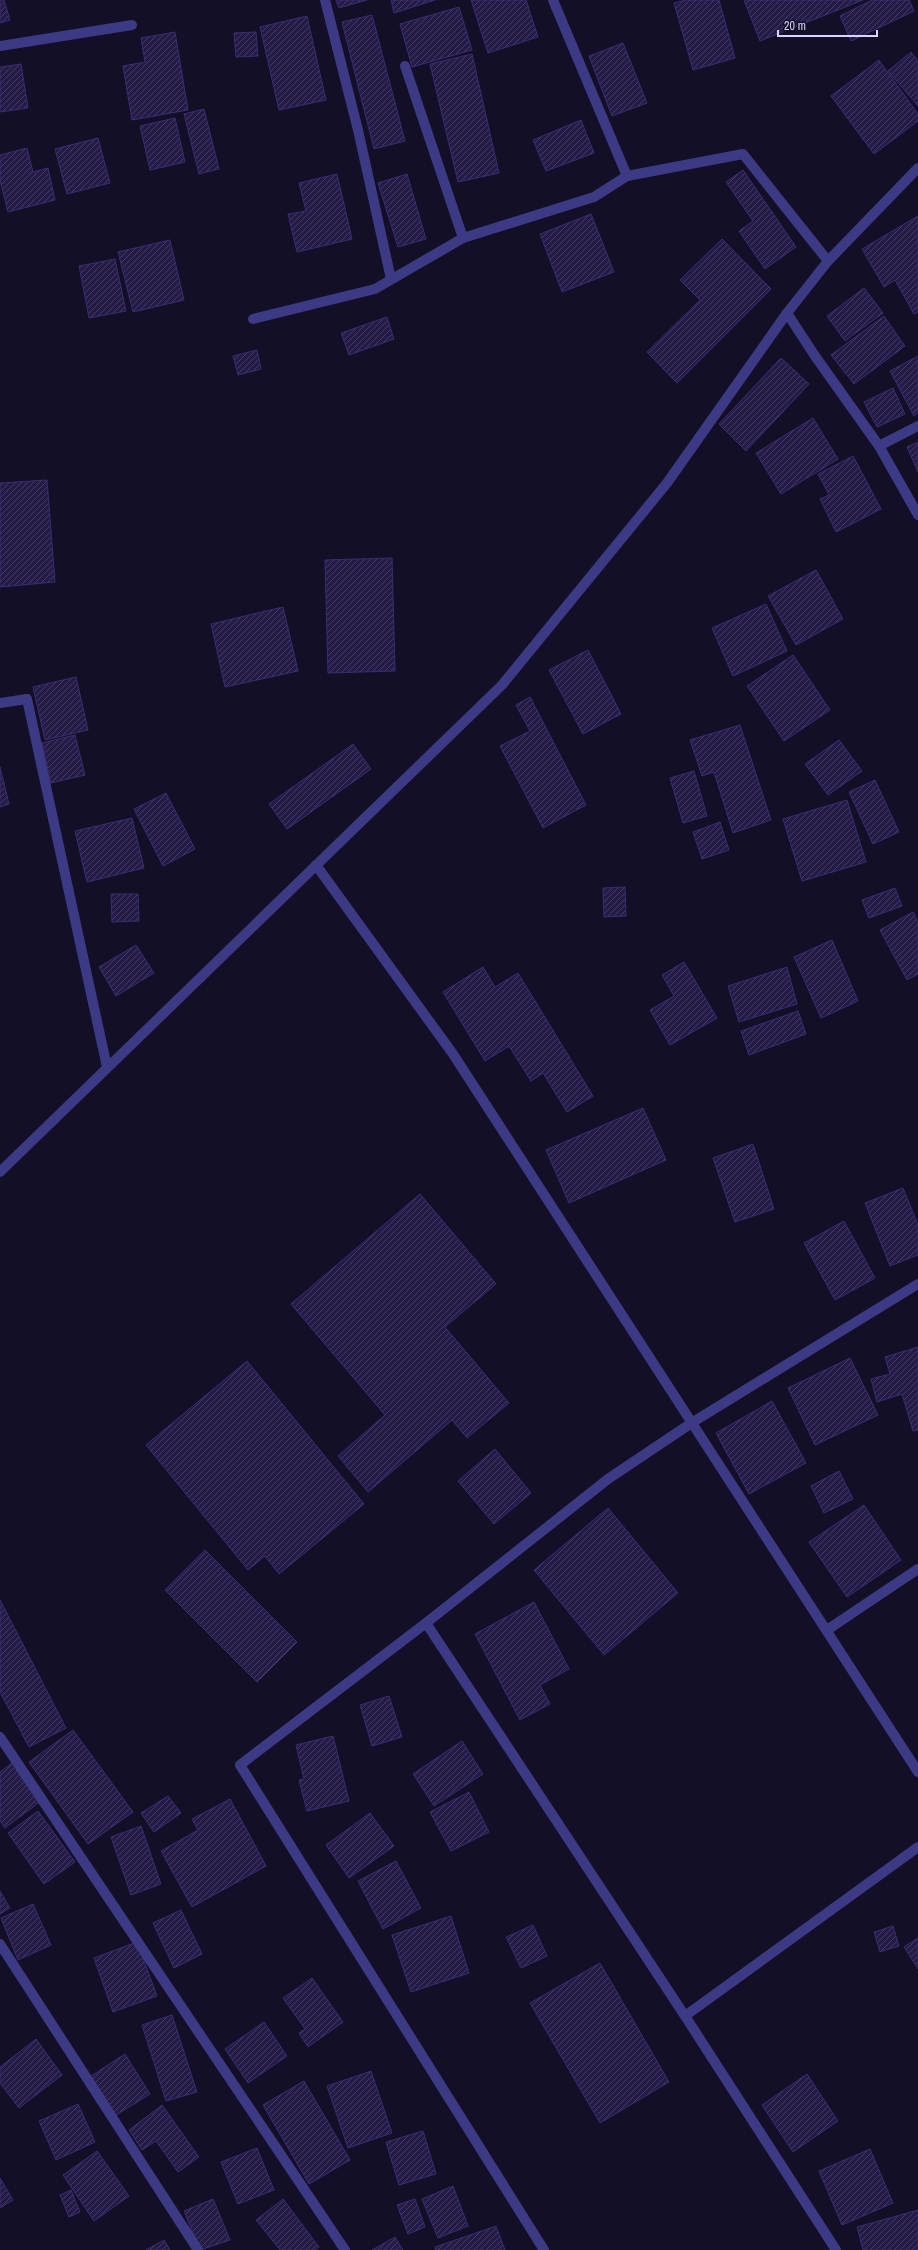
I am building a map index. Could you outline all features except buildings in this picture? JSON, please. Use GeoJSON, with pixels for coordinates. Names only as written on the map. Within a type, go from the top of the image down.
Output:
{"type":"FeatureCollection","features":[{"type":"Feature","properties":{"kind":"street"},"geometry":{"type":"LineString","coordinates":[[324,0],[358,130],[391,279]]}},
{"type":"Feature","properties":{"kind":"street"},"geometry":{"type":"LineString","coordinates":[[553,0],[627,176]]}},
{"type":"Feature","properties":{"kind":"street"},"geometry":{"type":"LineString","coordinates":[[0,46],[132,25]]}},
{"type":"Feature","properties":{"kind":"street"},"geometry":{"type":"LineString","coordinates":[[405,66],[463,238]]}},
{"type":"Feature","properties":{"kind":"street"},"geometry":{"type":"LineString","coordinates":[[253,319],[375,289],[463,238],[594,197],[627,176],[743,154],[828,262]]}},
{"type":"Feature","properties":{"kind":"street"},"geometry":{"type":"LineString","coordinates":[[0,1172],[502,685],[667,483],[787,312],[828,262],[918,168]]}},
{"type":"Feature","properties":{"kind":"street"},"geometry":{"type":"LineString","coordinates":[[787,312],[815,356],[879,446],[918,514]]}},
{"type":"Feature","properties":{"kind":"street"},"geometry":{"type":"LineString","coordinates":[[879,446],[918,426]]}},
{"type":"Feature","properties":{"kind":"street"},"geometry":{"type":"LineString","coordinates":[[0,703],[27,699],[107,1067]]}},
{"type":"Feature","properties":{"kind":"street"},"geometry":{"type":"LineString","coordinates":[[316,865],[453,1054],[693,1422],[918,1772]]}},
{"type":"Feature","properties":{"kind":"street"},"geometry":{"type":"LineString","coordinates":[[544,2250],[240,1765],[426,1624],[608,1479],[693,1422],[918,1284]]}},
{"type":"Feature","properties":{"kind":"street"},"geometry":{"type":"LineString","coordinates":[[827,1630],[918,1569]]}},
{"type":"Feature","properties":{"kind":"street"},"geometry":{"type":"LineString","coordinates":[[426,1624],[685,2016],[836,2250]]}},
{"type":"Feature","properties":{"kind":"street"},"geometry":{"type":"LineString","coordinates":[[0,1737],[345,2250]]}},
{"type":"Feature","properties":{"kind":"street"},"geometry":{"type":"LineString","coordinates":[[685,2016],[918,1847]]}},
{"type":"Feature","properties":{"kind":"street"},"geometry":{"type":"LineString","coordinates":[[0,1944],[198,2250]]}}]}
